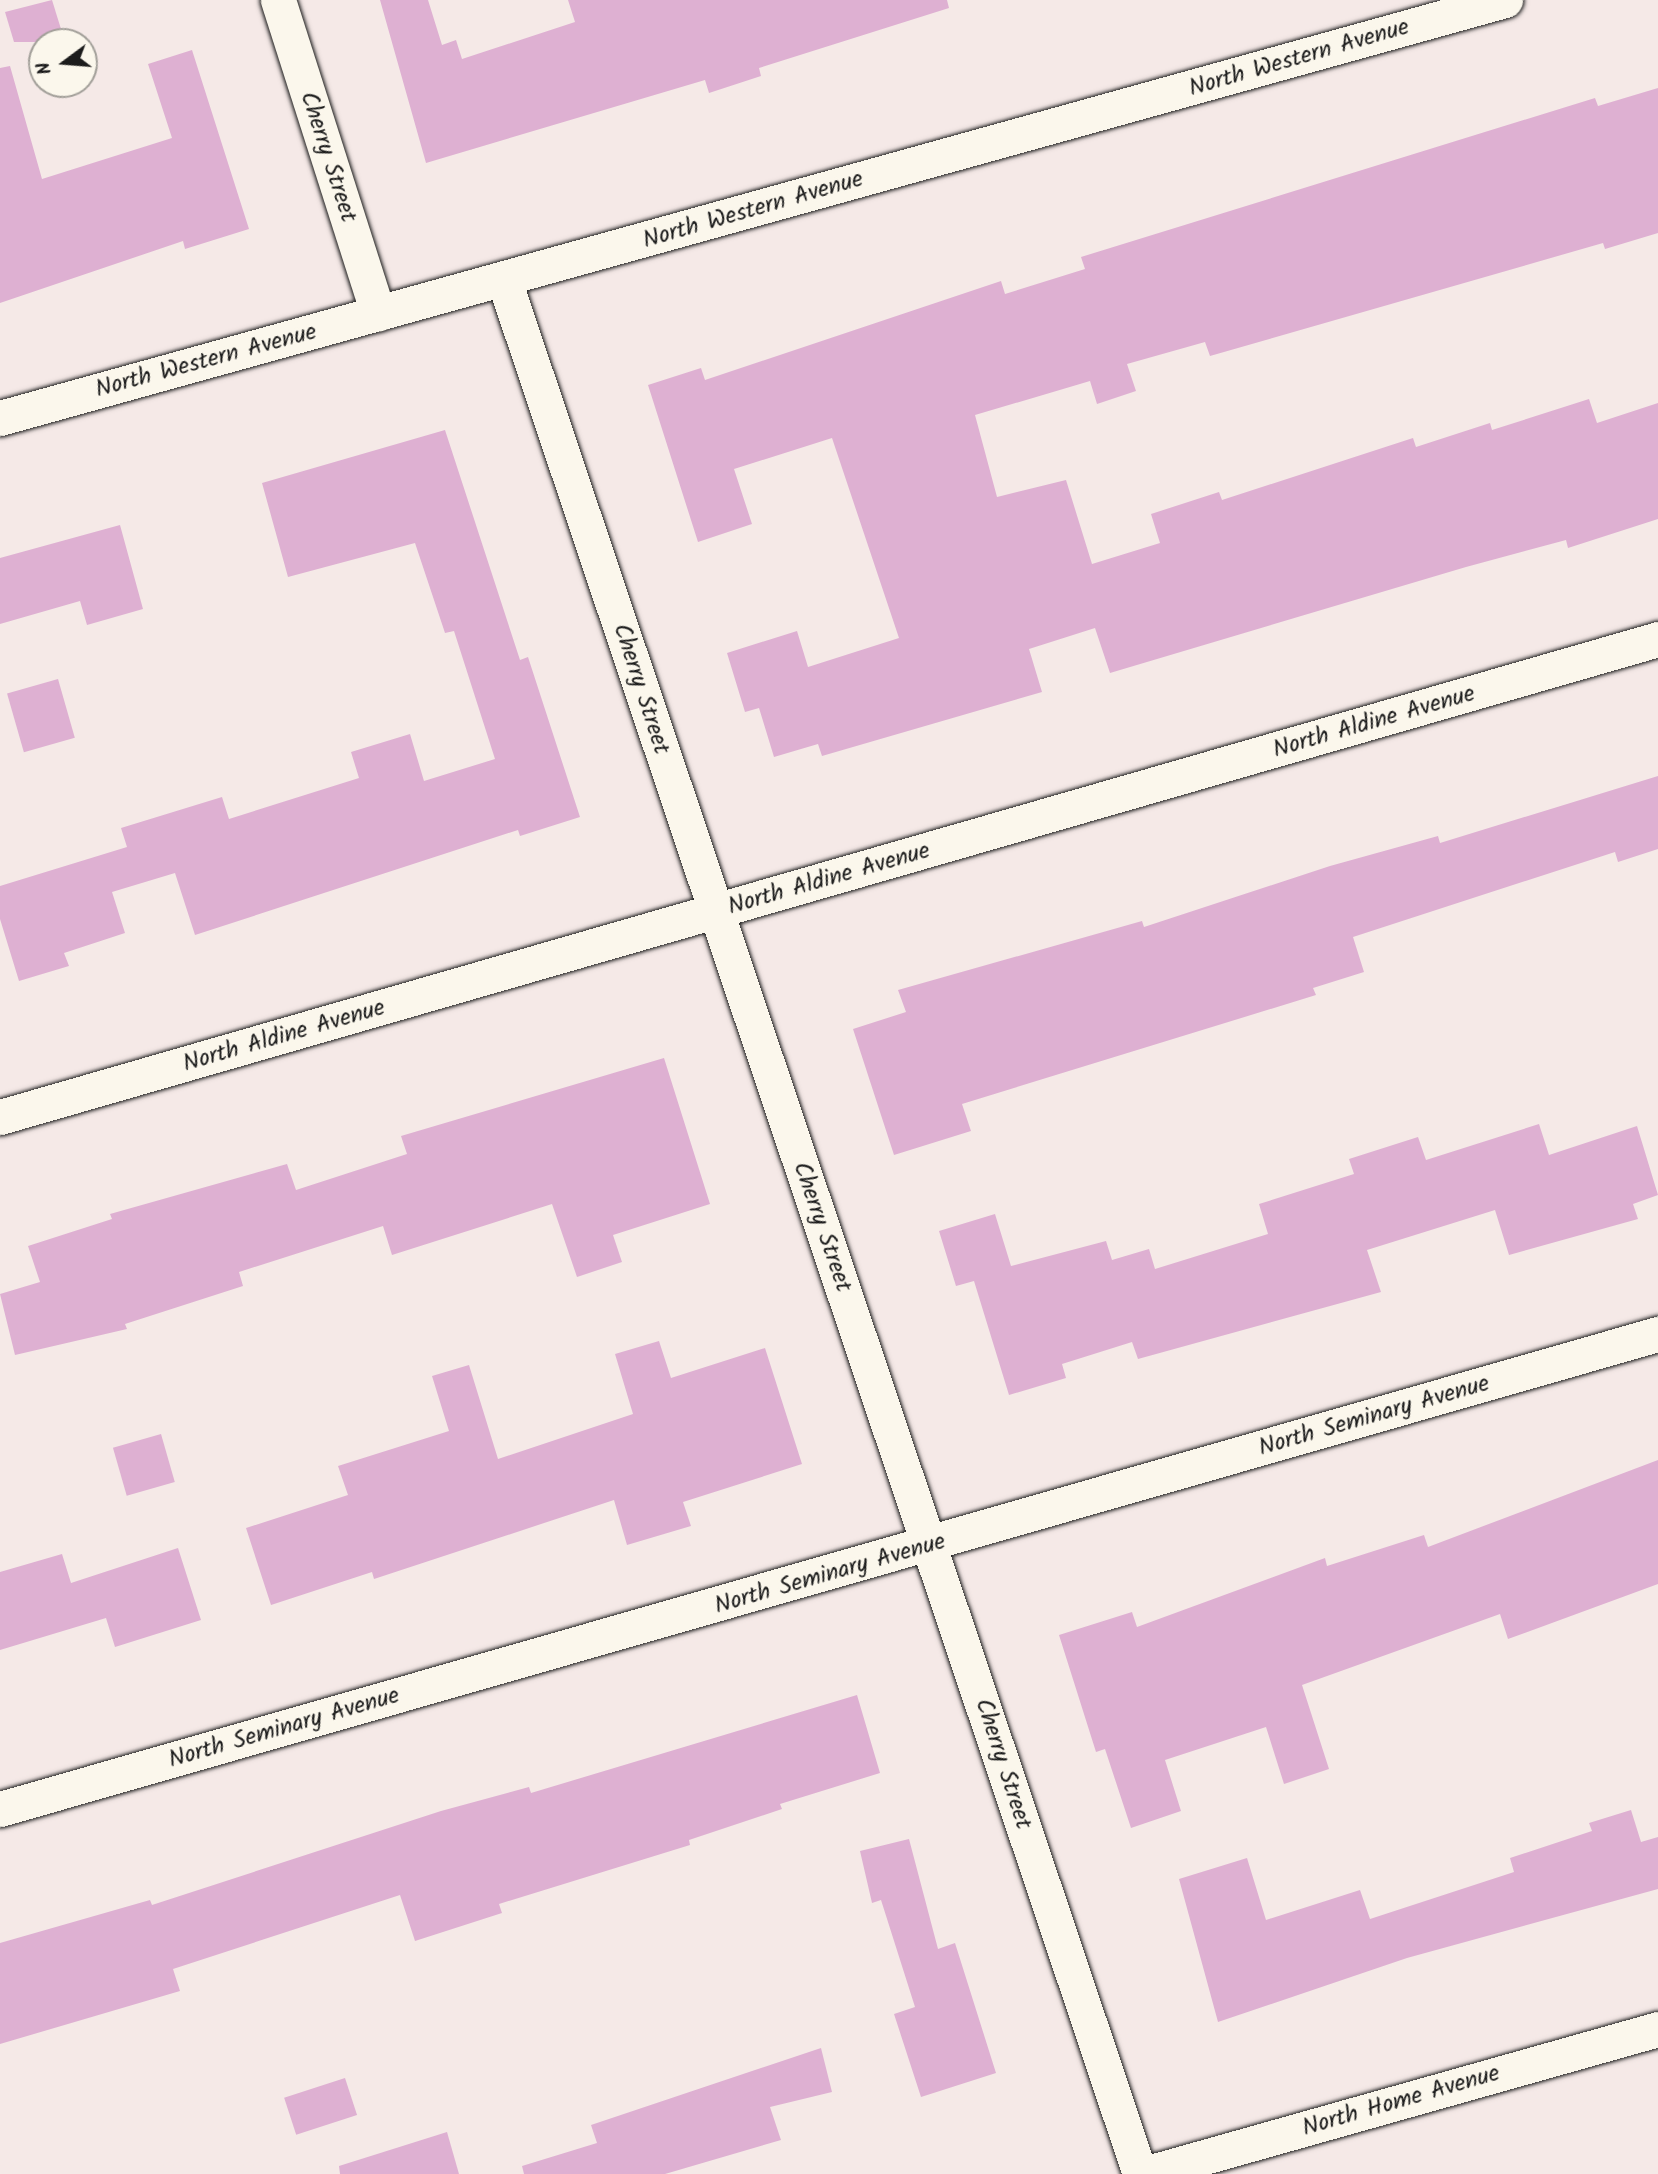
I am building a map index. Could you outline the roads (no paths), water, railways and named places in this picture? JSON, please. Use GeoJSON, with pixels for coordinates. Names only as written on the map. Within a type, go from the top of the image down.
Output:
{"type":"FeatureCollection","features":[{"type":"Feature","properties":{"kind":"street","name":"Cherry Street"},"geometry":{"type":"LineString","coordinates":[[278,0],[378,313]]}},
{"type":"Feature","properties":{"kind":"street","name":"North Western Avenue"},"geometry":{"type":"LineString","coordinates":[[0,418],[1505,0]]}},
{"type":"Feature","properties":{"kind":"street","name":"Cherry Street"},"geometry":{"type":"LineString","coordinates":[[504,280],[1142,2174]]}},
{"type":"Feature","properties":{"kind":"street","name":"North Aldine Avenue"},"geometry":{"type":"LineString","coordinates":[[0,1117],[1658,639]]}},
{"type":"Feature","properties":{"kind":"street","name":"North Seminary Avenue"},"geometry":{"type":"LineString","coordinates":[[0,1809],[930,1545],[1658,1334]]}},
{"type":"Feature","properties":{"kind":"street","name":"North Home Avenue"},"geometry":{"type":"LineString","coordinates":[[1142,2174],[1658,2029]]}}]}
